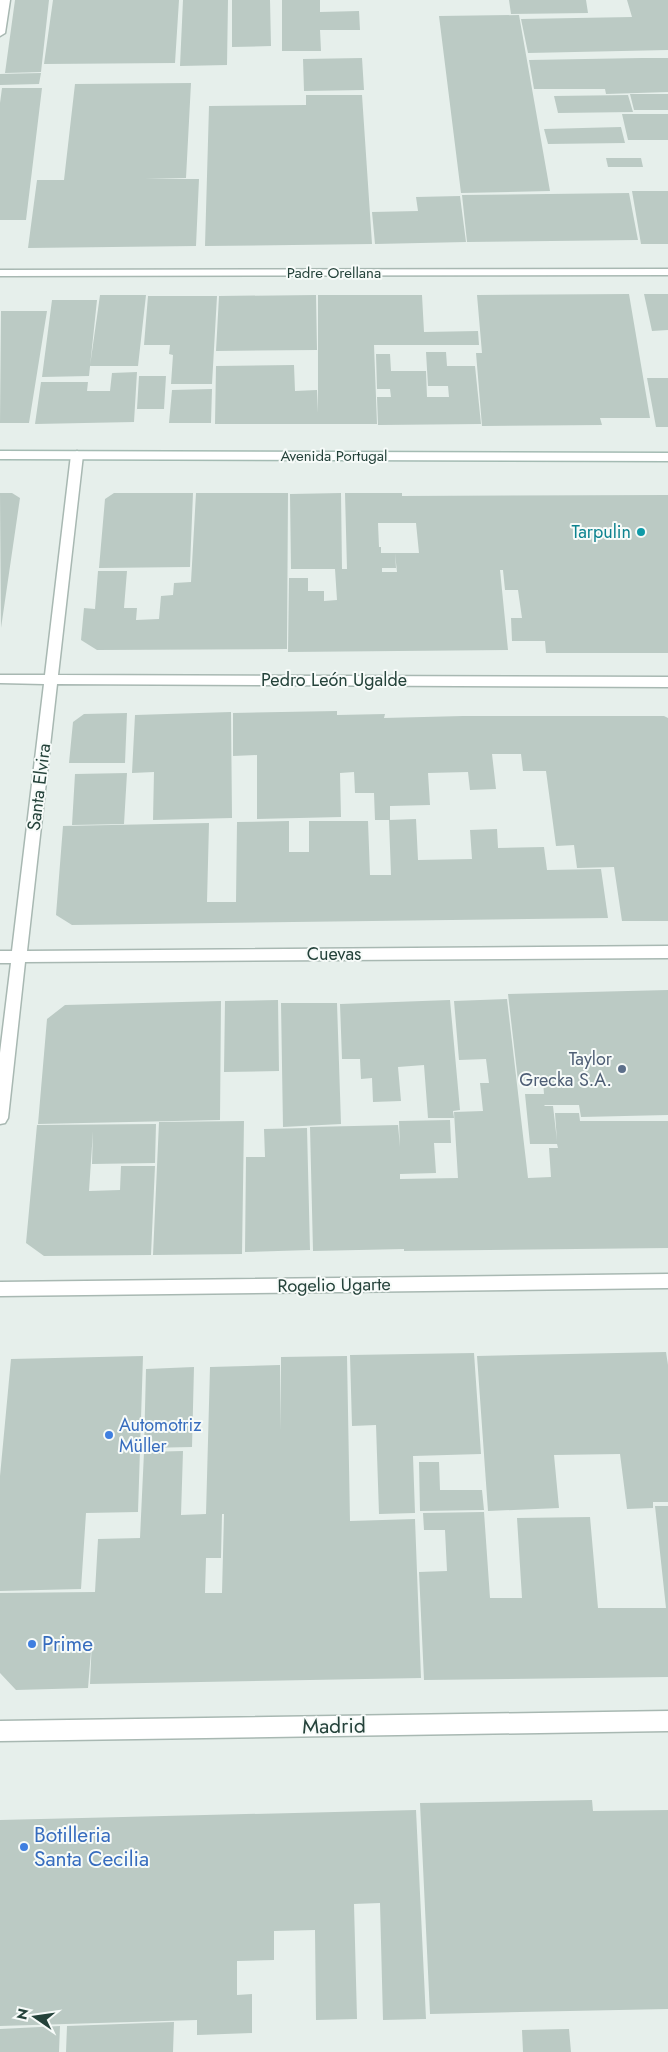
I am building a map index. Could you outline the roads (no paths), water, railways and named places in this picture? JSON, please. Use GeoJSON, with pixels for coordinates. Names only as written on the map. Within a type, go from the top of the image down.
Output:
{"type":"FeatureCollection","features":[{"type":"Feature","properties":{"kind":"street"},"geometry":{"type":"LineString","coordinates":[[0,33],[6,0]]}},
{"type":"Feature","properties":{"kind":"street","name":"Padre Orellana"},"geometry":{"type":"LineString","coordinates":[[0,273],[668,272]]}},
{"type":"Feature","properties":{"kind":"street","name":"Avenida Portugal"},"geometry":{"type":"LineString","coordinates":[[0,455],[668,457]]}},
{"type":"Feature","properties":{"kind":"street","name":"Santa Elvira"},"geometry":{"type":"LineString","coordinates":[[0,1118],[77,455]]}},
{"type":"Feature","properties":{"kind":"street","name":"Pedro León Ugalde"},"geometry":{"type":"LineString","coordinates":[[0,679],[668,682]]}},
{"type":"Feature","properties":{"kind":"street","name":"Cuevas"},"geometry":{"type":"LineString","coordinates":[[0,957],[668,952]]}},
{"type":"Feature","properties":{"kind":"street","name":"Rogelio Ugarte"},"geometry":{"type":"LineString","coordinates":[[0,1289],[668,1281]]}},
{"type":"Feature","properties":{"kind":"street","name":"Madrid"},"geometry":{"type":"LineString","coordinates":[[0,1731],[668,1721]]}},
{"type":"Feature","properties":{"kind":"place","name":"Tarpulin"},"geometry":{"type":"Point","coordinates":[641,532]}},
{"type":"Feature","properties":{"kind":"place","name":"Taylor Grecka S.A."},"geometry":{"type":"Point","coordinates":[622,1069]}},
{"type":"Feature","properties":{"kind":"place","name":"Automotriz Müller"},"geometry":{"type":"Point","coordinates":[109,1435]}},
{"type":"Feature","properties":{"kind":"place","name":"Prime"},"geometry":{"type":"Point","coordinates":[32,1644]}},
{"type":"Feature","properties":{"kind":"place","name":"Botilleria Santa Cecilia"},"geometry":{"type":"Point","coordinates":[24,1847]}}]}
